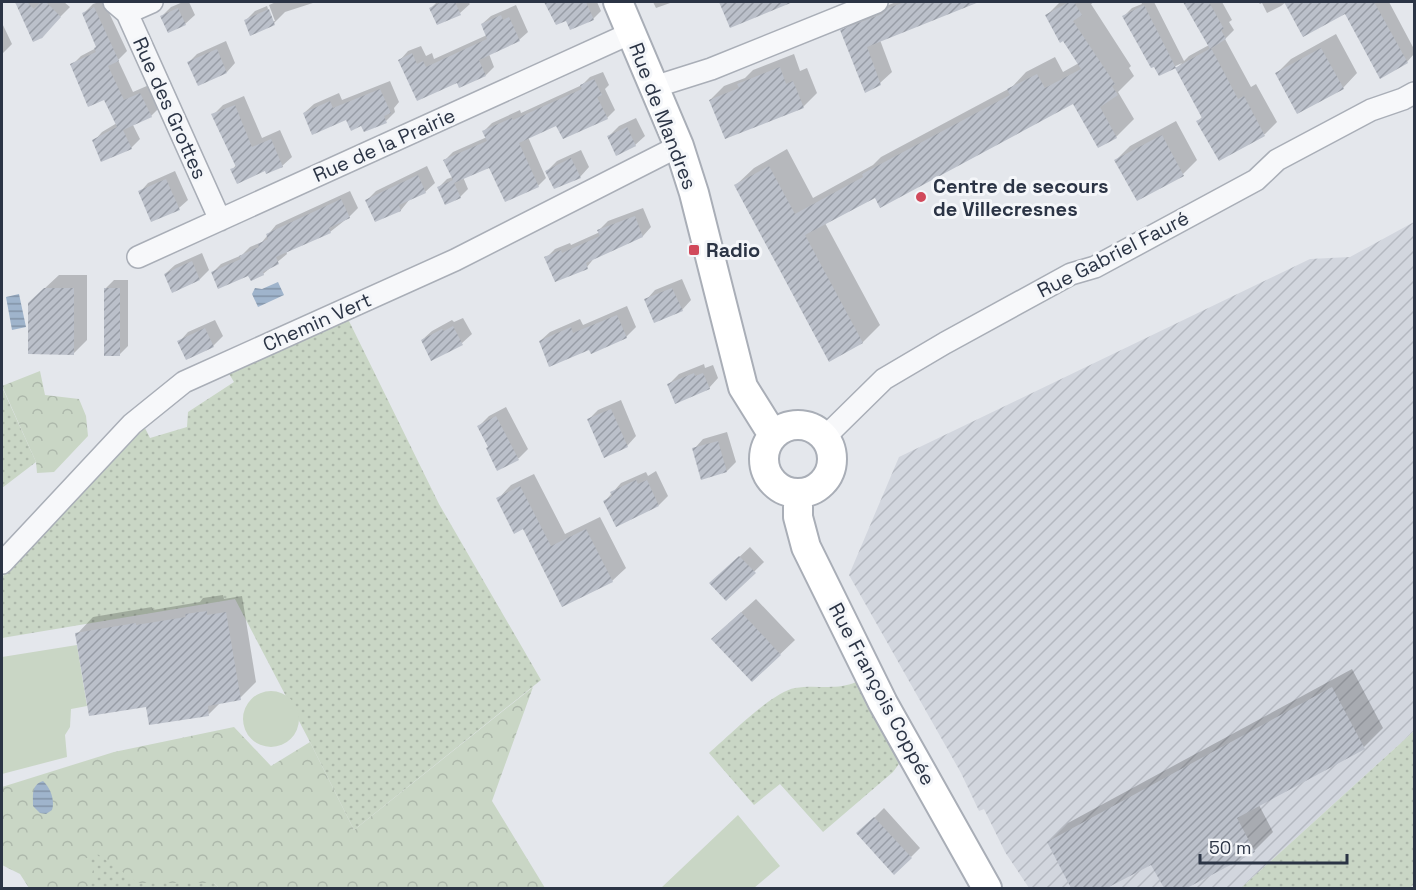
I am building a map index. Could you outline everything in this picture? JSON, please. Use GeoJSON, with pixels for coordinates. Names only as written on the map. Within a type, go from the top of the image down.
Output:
{"type":"FeatureCollection","features":[{"type":"Feature","properties":{"kind":"street"},"geometry":{"type":"LineString","coordinates":[[120,7],[152,2]]}},
{"type":"Feature","properties":{"kind":"street","name":"Rue de Mandres"},"geometry":{"type":"LineString","coordinates":[[618,2],[679,146],[694,193],[743,387],[773,435]]}},
{"type":"Feature","properties":{"kind":"street"},"geometry":{"type":"LineString","coordinates":[[654,87],[711,69],[877,2]]}},
{"type":"Feature","properties":{"kind":"street","name":"Rue des Grottes"},"geometry":{"type":"LineString","coordinates":[[120,7],[220,219]]}},
{"type":"Feature","properties":{"kind":"street","name":"Rue de la Prairie"},"geometry":{"type":"LineString","coordinates":[[138,256],[631,33]]}},
{"type":"Feature","properties":{"kind":"street","name":"Rue Gabriel Fauré"},"geometry":{"type":"LineString","coordinates":[[825,437],[884,379],[935,349],[1071,274],[1095,267],[1256,180],[1277,160],[1371,110],[1414,93]]}},
{"type":"Feature","properties":{"kind":"street","name":"Chemin Vert"},"geometry":{"type":"LineString","coordinates":[[2,563],[132,424],[184,382],[455,260],[679,146]]}},
{"type":"Feature","properties":{"kind":"street"},"geometry":{"type":"LineString","coordinates":[[799,424],[809,426],[825,437],[833,454],[830,474],[816,488],[798,493],[779,487],[772,481],[767,472],[764,453],[773,435],[790,425],[799,424]]}},
{"type":"Feature","properties":{"kind":"street","name":"Rue François Coppée"},"geometry":{"type":"LineString","coordinates":[[798,493],[798,517],[806,548],[883,703],[987,888]]}},
{"type":"Feature","properties":{"kind":"shaded area"},"geometry":{"type":"Polygon","coordinates":[[[1414,222],[1414,731],[1241,888],[1029,888],[1005,852],[984,809],[979,811],[961,773],[849,575],[899,457],[1310,259],[1350,257],[1414,222]]]}},
{"type":"Feature","properties":{"kind":"green space"},"geometry":{"type":"Polygon","coordinates":[[[348,319],[439,504],[541,680],[354,830],[235,599],[2,638],[2,578],[11,564],[72,498],[145,428],[150,438],[187,427],[188,412],[234,382],[228,372],[348,319]]]}},
{"type":"Feature","properties":{"kind":"green space"},"geometry":{"type":"Polygon","coordinates":[[[40,371],[45,395],[79,399],[86,416],[88,436],[54,472],[37,473],[36,462],[2,386],[40,371]]]}},
{"type":"Feature","properties":{"kind":"green space"},"geometry":{"type":"Polygon","coordinates":[[[2,387],[36,462],[2,488],[2,387]]]}},
{"type":"Feature","properties":{"kind":"green space"},"geometry":{"type":"Polygon","coordinates":[[[77,645],[87,706],[71,709],[70,727],[65,735],[67,757],[2,774],[2,657],[77,645]]]}},
{"type":"Feature","properties":{"kind":"green space"},"geometry":{"type":"Polygon","coordinates":[[[856,682],[901,761],[893,772],[823,832],[780,784],[754,805],[709,753],[763,706],[786,691],[803,687],[841,686],[856,682]]]}},
{"type":"Feature","properties":{"kind":"green space"},"geometry":{"type":"Polygon","coordinates":[[[533,687],[492,801],[545,888],[219,888],[214,883],[138,883],[96,853],[83,860],[98,875],[89,886],[29,888],[20,874],[2,865],[2,787],[114,752],[234,727],[271,766],[310,742],[354,830],[533,687]]]}},
{"type":"Feature","properties":{"kind":"green space"},"geometry":{"type":"Polygon","coordinates":[[[271,691],[282,693],[291,699],[297,708],[299,719],[297,730],[291,739],[282,745],[271,747],[260,745],[251,739],[245,730],[243,719],[245,708],[251,699],[260,693],[271,691]]]}},
{"type":"Feature","properties":{"kind":"green space"},"geometry":{"type":"Polygon","coordinates":[[[1414,731],[1414,884],[1410,888],[1241,888],[1414,731]]]}},
{"type":"Feature","properties":{"kind":"green space"},"geometry":{"type":"Polygon","coordinates":[[[114,752],[169,883],[214,883],[219,888],[67,888],[83,860],[114,752]]]}},
{"type":"Feature","properties":{"kind":"green space"},"geometry":{"type":"Polygon","coordinates":[[[738,815],[780,866],[754,888],[661,888],[738,815]]]}},
{"type":"Feature","properties":{"kind":"water"},"geometry":{"type":"Polygon","coordinates":[[[278,282],[284,295],[258,307],[252,294],[255,288],[262,289],[278,282]]]}},
{"type":"Feature","properties":{"kind":"water"},"geometry":{"type":"Polygon","coordinates":[[[19,294],[26,327],[12,330],[6,297],[19,294]]]}},
{"type":"Feature","properties":{"kind":"water"},"geometry":{"type":"Polygon","coordinates":[[[43,781],[53,799],[52,810],[46,814],[40,813],[33,806],[36,785],[43,781]]]}},
{"type":"Feature","properties":{"kind":"building"},"geometry":{"type":"Polygon","coordinates":[[[15,2],[27,2],[34,9],[41,2],[46,2],[61,17],[42,38],[33,42],[15,2]]]}},
{"type":"Feature","properties":{"kind":"building"},"geometry":{"type":"Polygon","coordinates":[[[442,2],[455,2],[461,15],[437,25],[429,8],[442,2]]]}},
{"type":"Feature","properties":{"kind":"building"},"geometry":{"type":"Polygon","coordinates":[[[544,2],[586,2],[594,20],[570,30],[566,21],[556,25],[544,2]]]}},
{"type":"Feature","properties":{"kind":"building"},"geometry":{"type":"Polygon","coordinates":[[[719,2],[793,2],[730,28],[719,2]]]}},
{"type":"Feature","properties":{"kind":"building"},"geometry":{"type":"Polygon","coordinates":[[[905,2],[979,2],[867,47],[881,85],[865,93],[840,30],[882,14],[888,8],[905,2]]]}},
{"type":"Feature","properties":{"kind":"building"},"geometry":{"type":"Polygon","coordinates":[[[1069,2],[1074,2],[1082,15],[1073,21],[1115,84],[1112,86],[1118,95],[1100,107],[1117,138],[1098,148],[1073,104],[880,208],[875,198],[805,235],[863,343],[829,362],[734,185],[769,166],[795,214],[863,177],[862,174],[1010,95],[1007,89],[1037,74],[1045,88],[1081,69],[1063,41],[1060,43],[1045,15],[1069,2]]]}},
{"type":"Feature","properties":{"kind":"building"},"geometry":{"type":"Polygon","coordinates":[[[1183,2],[1209,2],[1224,29],[1221,30],[1226,39],[1210,49],[1183,2]]]}},
{"type":"Feature","properties":{"kind":"building"},"geometry":{"type":"Polygon","coordinates":[[[1284,2],[1374,2],[1408,63],[1380,79],[1345,14],[1303,37],[1284,2]]]}},
{"type":"Feature","properties":{"kind":"building"},"geometry":{"type":"Polygon","coordinates":[[[1144,5],[1176,68],[1159,76],[1154,67],[1151,68],[1122,16],[1144,5]]]}},
{"type":"Feature","properties":{"kind":"building"},"geometry":{"type":"Polygon","coordinates":[[[94,7],[119,61],[108,66],[124,100],[140,93],[152,117],[123,130],[132,149],[101,162],[92,140],[117,127],[104,100],[88,107],[70,64],[96,52],[82,13],[94,7]]]}},
{"type":"Feature","properties":{"kind":"building"},"geometry":{"type":"Polygon","coordinates":[[[178,8],[186,25],[168,33],[160,16],[178,8]]]}},
{"type":"Feature","properties":{"kind":"building"},"geometry":{"type":"Polygon","coordinates":[[[269,9],[275,25],[250,36],[244,20],[269,9]]]}},
{"type":"Feature","properties":{"kind":"building"},"geometry":{"type":"Polygon","coordinates":[[[501,15],[503,20],[509,17],[520,41],[479,60],[486,76],[459,88],[457,83],[417,101],[398,60],[412,53],[417,64],[423,61],[426,67],[487,39],[481,24],[501,15]]]}},
{"type":"Feature","properties":{"kind":"building"},"geometry":{"type":"Polygon","coordinates":[[[1211,48],[1238,99],[1244,96],[1265,136],[1219,161],[1196,121],[1202,118],[1175,68],[1211,48]]]}},
{"type":"Feature","properties":{"kind":"building"},"geometry":{"type":"Polygon","coordinates":[[[1321,48],[1344,89],[1297,114],[1275,73],[1321,48]]]}},
{"type":"Feature","properties":{"kind":"building"},"geometry":{"type":"Polygon","coordinates":[[[217,49],[227,73],[198,86],[187,62],[217,49]]]}},
{"type":"Feature","properties":{"kind":"building"},"geometry":{"type":"Polygon","coordinates":[[[780,67],[786,84],[793,81],[804,108],[725,139],[709,100],[739,88],[737,84],[780,67]]]}},
{"type":"Feature","properties":{"kind":"building"},"geometry":{"type":"Polygon","coordinates":[[[594,79],[602,95],[597,97],[608,119],[563,139],[556,126],[519,143],[539,187],[505,202],[489,168],[454,183],[461,198],[445,205],[437,187],[453,180],[443,160],[487,141],[482,131],[512,118],[513,120],[582,89],[580,85],[594,79]]]}},
{"type":"Feature","properties":{"kind":"building"},"geometry":{"type":"Polygon","coordinates":[[[380,89],[391,113],[384,116],[387,123],[364,132],[361,126],[351,131],[346,120],[312,135],[303,113],[330,101],[333,108],[380,89]]]}},
{"type":"Feature","properties":{"kind":"building"},"geometry":{"type":"Polygon","coordinates":[[[235,105],[252,147],[271,139],[283,167],[266,174],[265,171],[237,184],[230,169],[236,167],[211,114],[235,105]]]}},
{"type":"Feature","properties":{"kind":"building"},"geometry":{"type":"Polygon","coordinates":[[[627,127],[636,146],[616,156],[607,136],[627,127]]]}},
{"type":"Feature","properties":{"kind":"building"},"geometry":{"type":"Polygon","coordinates":[[[1162,135],[1184,176],[1137,201],[1114,160],[1162,135]]]}},
{"type":"Feature","properties":{"kind":"building"},"geometry":{"type":"Polygon","coordinates":[[[571,158],[581,178],[554,189],[545,171],[571,158]]]}},
{"type":"Feature","properties":{"kind":"building"},"geometry":{"type":"Polygon","coordinates":[[[418,175],[426,193],[399,205],[401,211],[375,222],[365,200],[418,175]]]}},
{"type":"Feature","properties":{"kind":"building"},"geometry":{"type":"Polygon","coordinates":[[[166,179],[180,210],[151,222],[138,191],[166,179]]]}},
{"type":"Feature","properties":{"kind":"building"},"geometry":{"type":"Polygon","coordinates":[[[341,199],[350,218],[329,228],[331,233],[276,257],[279,264],[263,272],[264,275],[251,281],[248,276],[218,289],[211,272],[241,259],[239,256],[259,247],[258,244],[268,239],[266,234],[341,199]]]}},
{"type":"Feature","properties":{"kind":"building"},"geometry":{"type":"Polygon","coordinates":[[[635,216],[643,237],[586,263],[588,269],[555,282],[544,257],[561,250],[562,253],[600,236],[597,230],[635,216]]]}},
{"type":"Feature","properties":{"kind":"building"},"geometry":{"type":"Polygon","coordinates":[[[192,261],[200,280],[172,293],[164,274],[192,261]]]}},
{"type":"Feature","properties":{"kind":"building"},"geometry":{"type":"Polygon","coordinates":[[[44,288],[74,288],[74,355],[28,354],[28,303],[44,288]]]}},
{"type":"Feature","properties":{"kind":"building"},"geometry":{"type":"Polygon","coordinates":[[[104,288],[120,288],[120,356],[104,356],[104,288]]]}},
{"type":"Feature","properties":{"kind":"building"},"geometry":{"type":"Polygon","coordinates":[[[672,288],[683,311],[654,323],[644,299],[672,288]]]}},
{"type":"Feature","properties":{"kind":"building"},"geometry":{"type":"Polygon","coordinates":[[[617,315],[627,338],[591,354],[589,350],[549,367],[539,341],[571,327],[573,333],[617,315]]]}},
{"type":"Feature","properties":{"kind":"building"},"geometry":{"type":"Polygon","coordinates":[[[453,326],[463,345],[431,361],[421,340],[453,326]]]}},
{"type":"Feature","properties":{"kind":"building"},"geometry":{"type":"Polygon","coordinates":[[[205,328],[214,347],[186,360],[177,341],[205,328]]]}},
{"type":"Feature","properties":{"kind":"building"},"geometry":{"type":"Polygon","coordinates":[[[694,373],[695,376],[703,373],[710,389],[675,404],[667,384],[694,373]]]}},
{"type":"Feature","properties":{"kind":"building"},"geometry":{"type":"Polygon","coordinates":[[[611,409],[628,447],[604,458],[587,419],[611,409]]]}},
{"type":"Feature","properties":{"kind":"building"},"geometry":{"type":"Polygon","coordinates":[[[496,416],[519,460],[497,471],[477,426],[496,416]]]}},
{"type":"Feature","properties":{"kind":"building"},"geometry":{"type":"Polygon","coordinates":[[[718,441],[727,472],[701,480],[692,448],[718,441]]]}},
{"type":"Feature","properties":{"kind":"building"},"geometry":{"type":"Polygon","coordinates":[[[636,480],[638,484],[647,480],[659,506],[616,527],[603,501],[612,496],[610,492],[636,480]]]}},
{"type":"Feature","properties":{"kind":"building"},"geometry":{"type":"Polygon","coordinates":[[[520,486],[551,546],[586,529],[613,582],[562,607],[523,529],[514,534],[496,498],[520,486]]]}},
{"type":"Feature","properties":{"kind":"building"},"geometry":{"type":"Polygon","coordinates":[[[739,556],[756,573],[726,601],[709,583],[739,556]]]}},
{"type":"Feature","properties":{"kind":"building"},"geometry":{"type":"Polygon","coordinates":[[[207,611],[207,615],[226,612],[241,700],[208,706],[209,716],[149,725],[146,707],[89,716],[75,633],[186,617],[185,614],[207,611]]]}},
{"type":"Feature","properties":{"kind":"building"},"geometry":{"type":"Polygon","coordinates":[[[741,612],[781,655],[752,682],[711,639],[741,612]]]}},
{"type":"Feature","properties":{"kind":"building"},"geometry":{"type":"Polygon","coordinates":[[[1332,687],[1365,749],[1237,818],[1255,852],[1187,888],[1164,888],[1151,865],[1107,888],[1071,888],[1047,842],[1332,687]]]}},
{"type":"Feature","properties":{"kind":"building"},"geometry":{"type":"Polygon","coordinates":[[[874,817],[912,858],[894,875],[856,833],[874,817]]]}},
{"type":"Feature","properties":{"kind":"place","name":"Centre de secours de Villecresnes"},"geometry":{"type":"Point","coordinates":[921,197]}},
{"type":"Feature","properties":{"kind":"place","name":"Radio"},"geometry":{"type":"Point","coordinates":[694,250]}}]}
